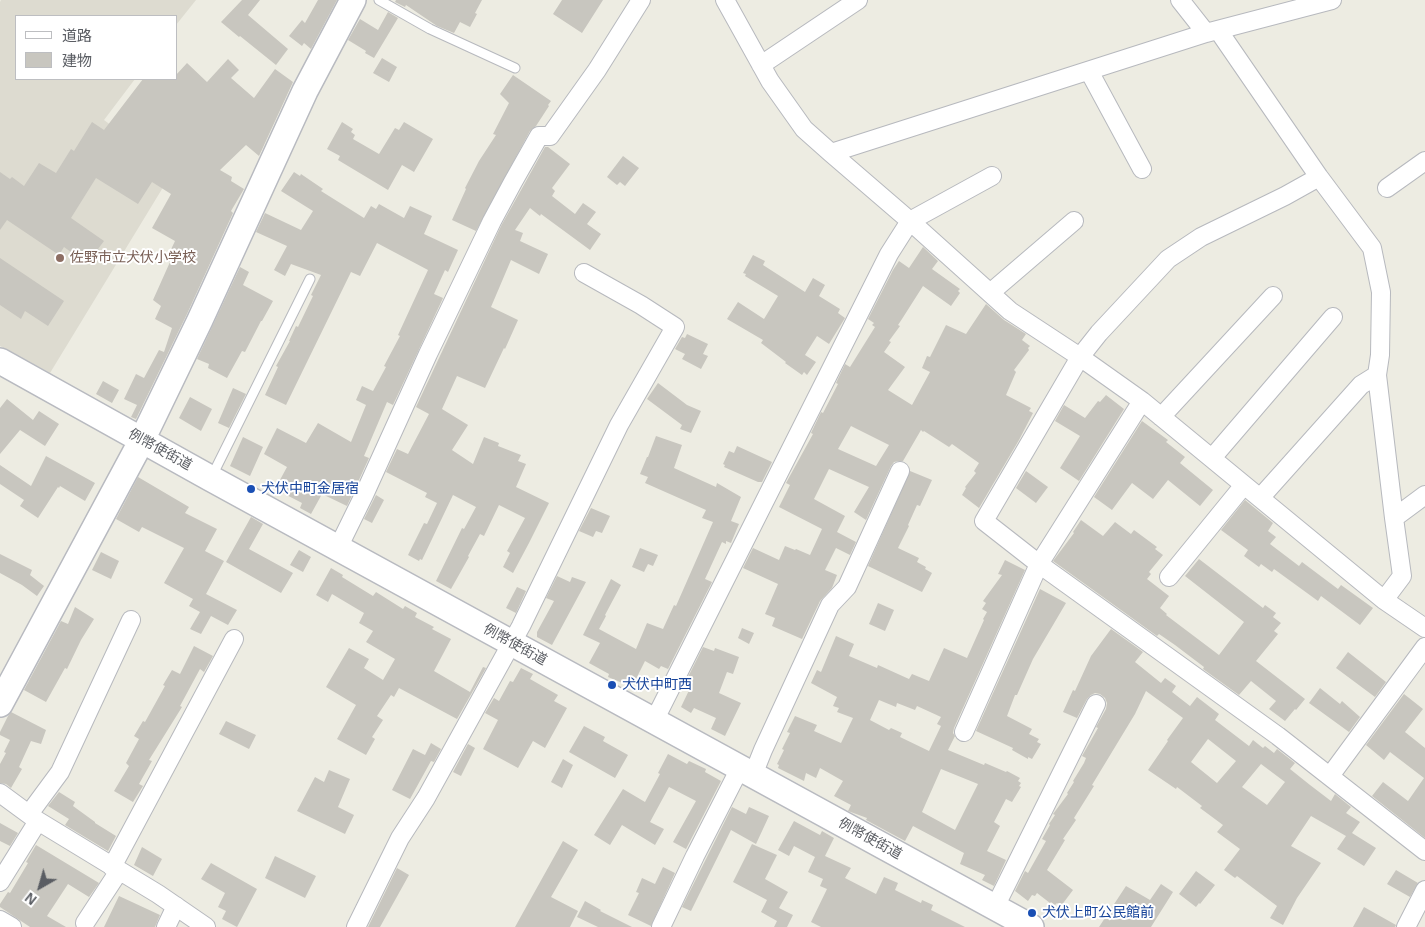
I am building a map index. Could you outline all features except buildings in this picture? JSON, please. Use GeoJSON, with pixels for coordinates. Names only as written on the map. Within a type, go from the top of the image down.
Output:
{"type":"FeatureCollection","features":[{"type":"Feature","properties":{"kind":"main road"},"geometry":{"type":"LineString","coordinates":[[0,704],[142,440],[200,320],[305,92],[353,0]]}},
{"type":"Feature","properties":{"kind":"main road","name":"例幣使街道"},"geometry":{"type":"LineString","coordinates":[[0,361],[210,478],[1031,927]]}},
{"type":"Feature","properties":{"kind":"street"},"geometry":{"type":"LineString","coordinates":[[338,548],[428,354],[492,221],[513,182],[540,136],[550,136],[597,70],[641,0]]}},
{"type":"Feature","properties":{"kind":"street"},"geometry":{"type":"LineString","coordinates":[[725,0],[770,81],[804,129],[830,153],[910,221],[1010,311],[1142,401],[1384,600],[1425,628]]}},
{"type":"Feature","properties":{"kind":"street"},"geometry":{"type":"LineString","coordinates":[[762,65],[858,0]]}},
{"type":"Feature","properties":{"kind":"street"},"geometry":{"type":"LineString","coordinates":[[1180,0],[1212,32],[1372,248],[1381,292],[1380,355],[1377,375],[1402,576],[1384,600]]}},
{"type":"Feature","properties":{"kind":"street"},"geometry":{"type":"LineString","coordinates":[[830,153],[1212,32],[1328,0]]}},
{"type":"Feature","properties":{"kind":"street"},"geometry":{"type":"LineString","coordinates":[[1089,71],[1142,169]]}},
{"type":"Feature","properties":{"kind":"street"},"geometry":{"type":"LineString","coordinates":[[1387,188],[1425,161]]}},
{"type":"Feature","properties":{"kind":"street"},"geometry":{"type":"LineString","coordinates":[[654,721],[889,254],[910,221],[992,176]]}},
{"type":"Feature","properties":{"kind":"street"},"geometry":{"type":"LineString","coordinates":[[1319,177],[1202,237],[1168,259],[1099,333],[1080,357],[984,521],[1039,564],[1278,736],[1425,852]]}},
{"type":"Feature","properties":{"kind":"street"},"geometry":{"type":"LineString","coordinates":[[990,293],[1074,221]]}},
{"type":"Feature","properties":{"kind":"street"},"geometry":{"type":"LineString","coordinates":[[356,927],[400,838],[426,798],[531,607],[620,425],[676,327],[584,273]]}},
{"type":"Feature","properties":{"kind":"street"},"geometry":{"type":"LineString","coordinates":[[1161,417],[1273,296]]}},
{"type":"Feature","properties":{"kind":"street"},"geometry":{"type":"LineString","coordinates":[[1212,458],[1333,317]]}},
{"type":"Feature","properties":{"kind":"street"},"geometry":{"type":"LineString","coordinates":[[1260,498],[1361,385],[1377,375]]}},
{"type":"Feature","properties":{"kind":"street"},"geometry":{"type":"LineString","coordinates":[[964,732],[1039,564],[1142,401]]}},
{"type":"Feature","properties":{"kind":"street"},"geometry":{"type":"LineString","coordinates":[[661,927],[695,856],[747,772],[763,750],[830,605],[846,587],[900,471]]}},
{"type":"Feature","properties":{"kind":"street"},"geometry":{"type":"LineString","coordinates":[[1169,577],[1244,485]]}},
{"type":"Feature","properties":{"kind":"street"},"geometry":{"type":"LineString","coordinates":[[1394,518],[1425,495]]}},
{"type":"Feature","properties":{"kind":"street"},"geometry":{"type":"LineString","coordinates":[[0,882],[33,817],[60,772],[131,620]]}},
{"type":"Feature","properties":{"kind":"street"},"geometry":{"type":"LineString","coordinates":[[85,923],[234,639]]}},
{"type":"Feature","properties":{"kind":"street"},"geometry":{"type":"LineString","coordinates":[[1330,776],[1425,647]]}},
{"type":"Feature","properties":{"kind":"street"},"geometry":{"type":"LineString","coordinates":[[995,907],[1096,704]]}},
{"type":"Feature","properties":{"kind":"street"},"geometry":{"type":"LineString","coordinates":[[0,794],[115,869],[158,894],[206,927]]}},
{"type":"Feature","properties":{"kind":"street"},"geometry":{"type":"LineString","coordinates":[[1406,927],[1425,890]]}},
{"type":"Feature","properties":{"kind":"street"},"geometry":{"type":"LineString","coordinates":[[166,927],[176,906]]}},
{"type":"Feature","properties":{"kind":"street"},"geometry":{"type":"LineString","coordinates":[[0,920],[12,927]]}},
{"type":"Feature","properties":{"kind":"lane"},"geometry":{"type":"LineString","coordinates":[[379,0],[430,29],[516,68]]}},
{"type":"Feature","properties":{"kind":"lane"},"geometry":{"type":"LineString","coordinates":[[210,478],[310,279]]}},
{"type":"Feature","properties":{"kind":"shaded area","name":"佐野市立犬伏小学校"},"geometry":{"type":"Polygon","coordinates":[[[1,0],[196,0],[178,22],[178,15],[15,15],[15,80],[134,80],[104,120],[173,171],[50,373],[0,346],[1,0]]]}},
{"type":"Feature","properties":{"kind":"place","name":"佐野市立犬伏小学校"},"geometry":{"type":"Point","coordinates":[60,258]}},
{"type":"Feature","properties":{"kind":"place","name":"犬伏中町金居宿"},"geometry":{"type":"Point","coordinates":[251,489]}},
{"type":"Feature","properties":{"kind":"place","name":"犬伏中町西"},"geometry":{"type":"Point","coordinates":[612,685]}},
{"type":"Feature","properties":{"kind":"place","name":"犬伏上町公民館前"},"geometry":{"type":"Point","coordinates":[1032,913]}}]}
